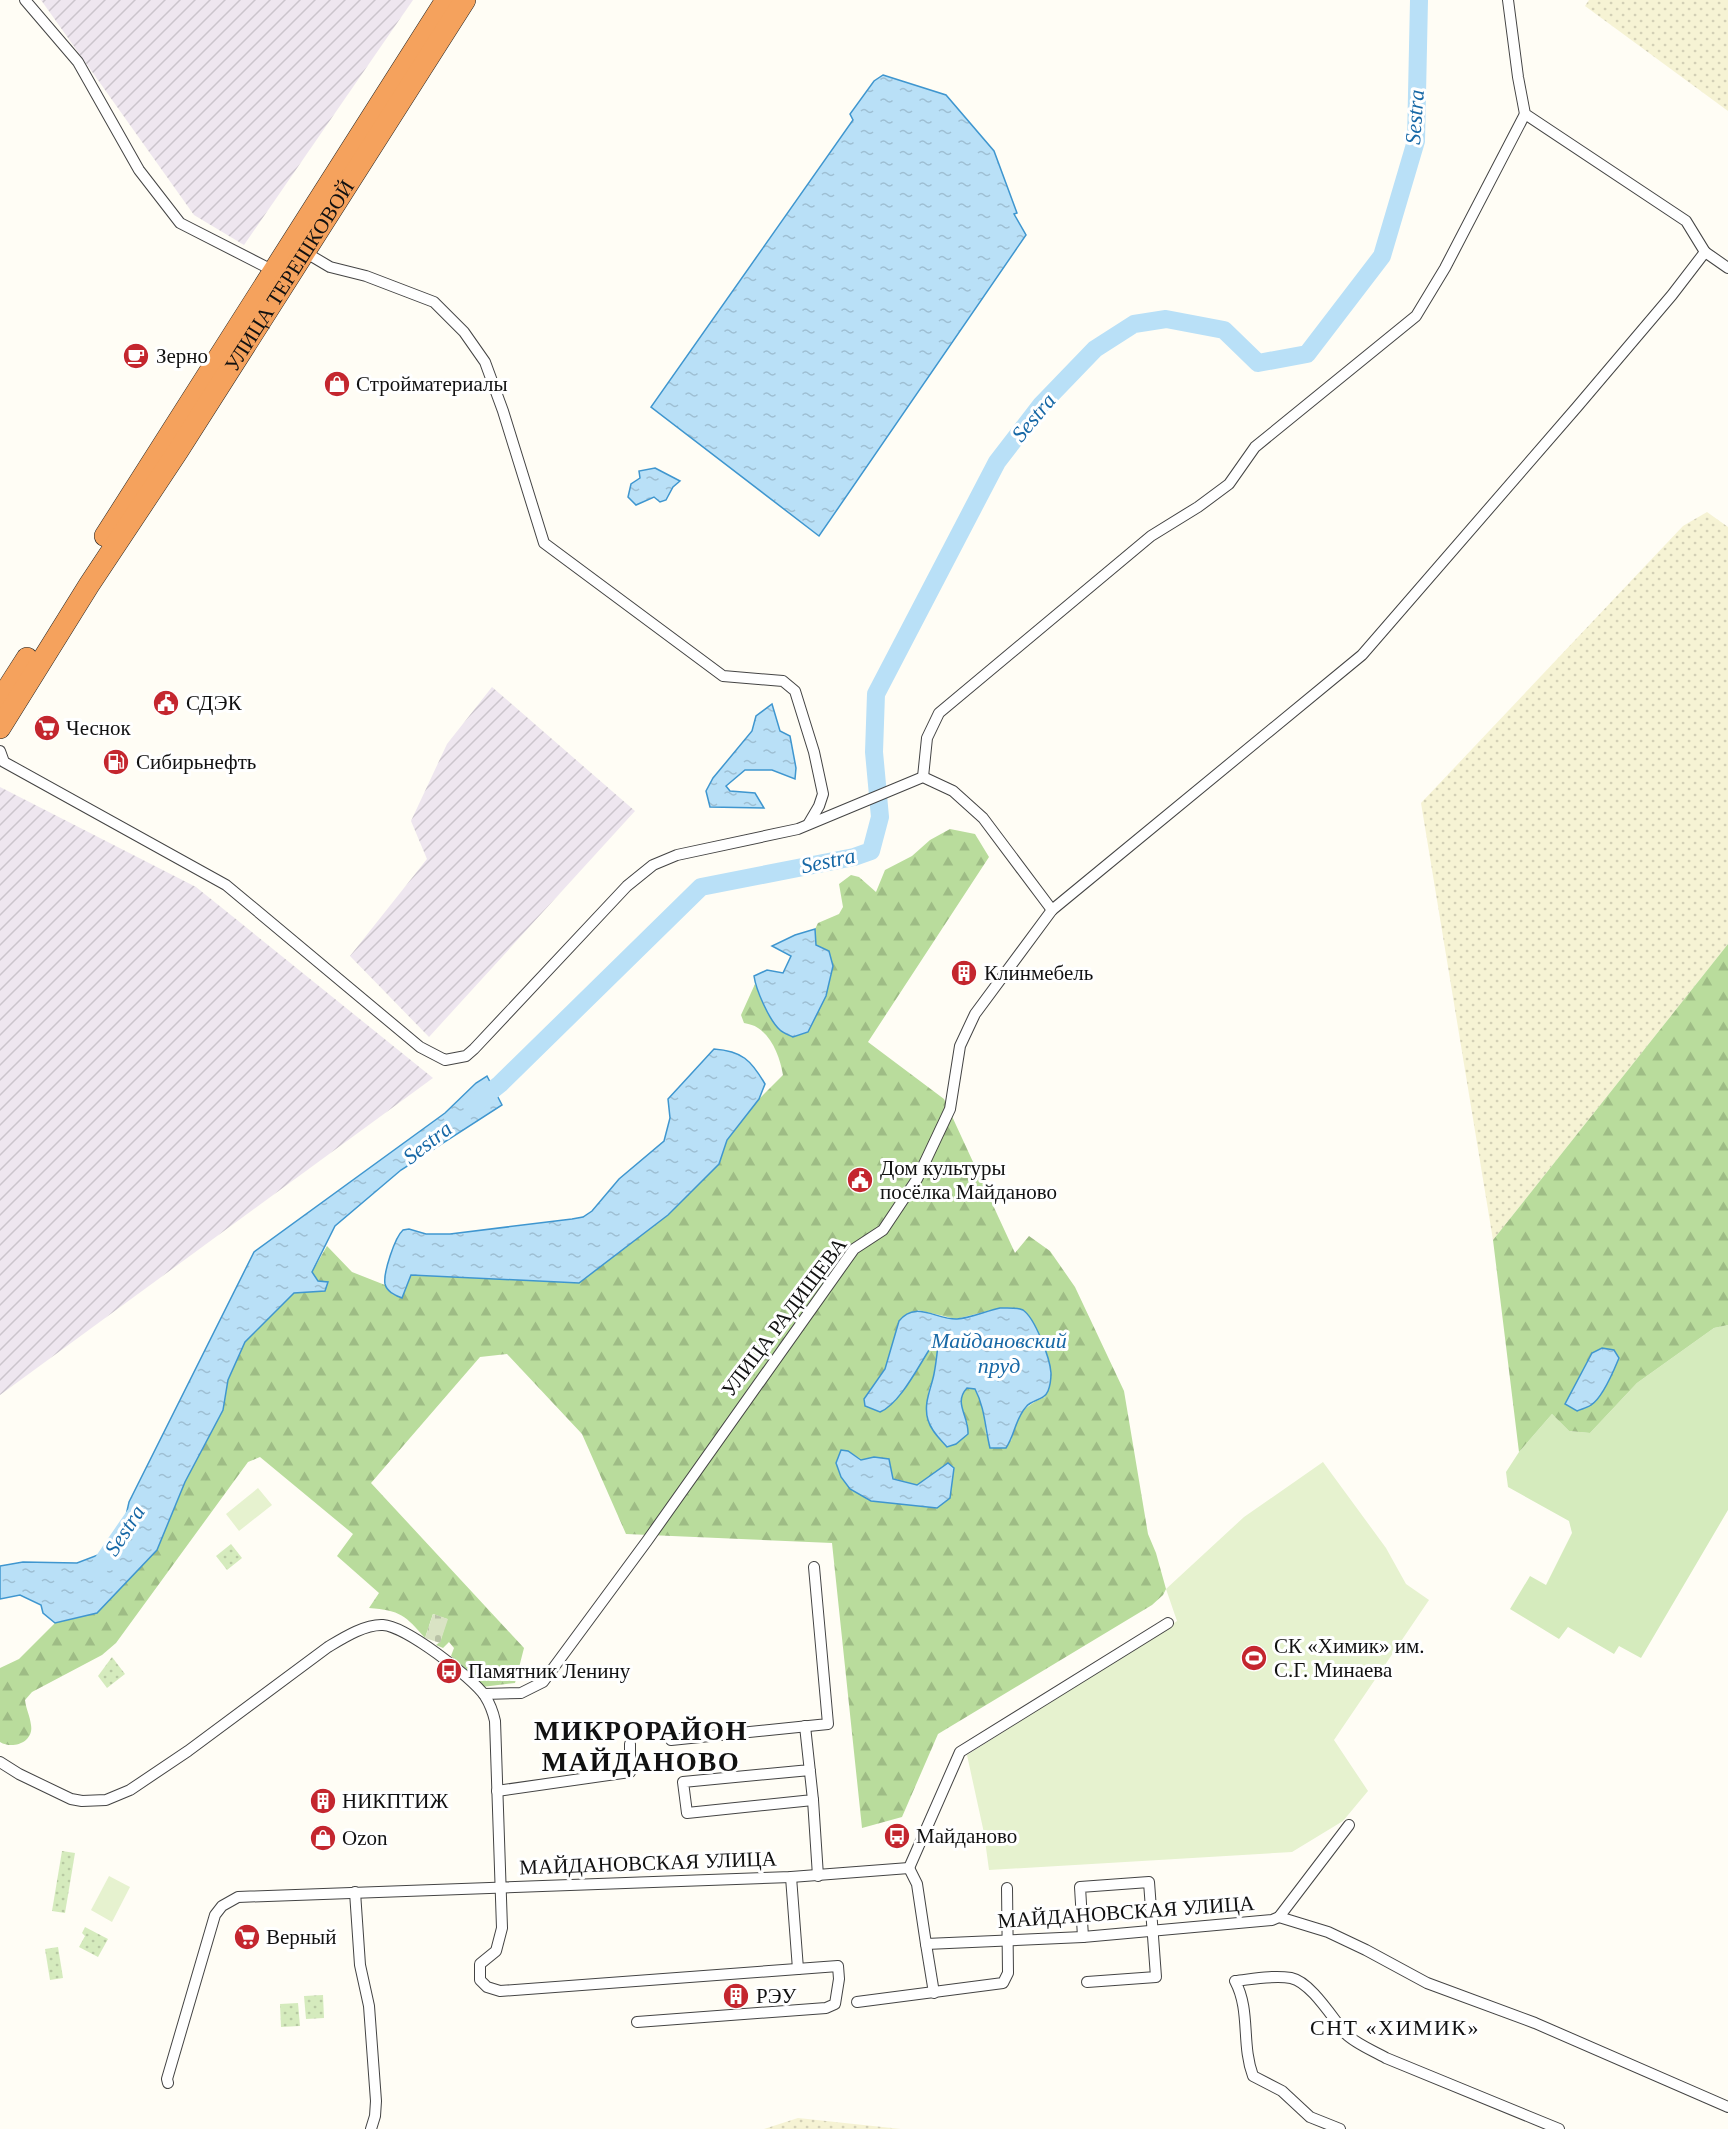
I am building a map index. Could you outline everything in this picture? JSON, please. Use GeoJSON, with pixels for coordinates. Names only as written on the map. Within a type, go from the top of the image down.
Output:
{"type":"FeatureCollection","features":[{"type":"Feature","properties":{"kind":"highway","name":"УЛИЦА ТЕРЕШКОВОЙ"},"geometry":{"type":"LineString","coordinates":[[0,728],[111,551],[178,451],[446,0]]}},
{"type":"Feature","properties":{"kind":"highway","name":"УЛИЦА ТЕРЕШКОВОЙ"},"geometry":{"type":"LineString","coordinates":[[298,248],[465,0]]}},
{"type":"Feature","properties":{"kind":"highway","name":"УЛИЦА ТЕРЕШКОВОЙ"},"geometry":{"type":"LineString","coordinates":[[0,700],[154,457],[281,275]]}},
{"type":"Feature","properties":{"kind":"street"},"geometry":{"type":"LineString","coordinates":[[25,0],[78,62],[139,170],[180,223],[281,275]]}},
{"type":"Feature","properties":{"kind":"street"},"geometry":{"type":"LineString","coordinates":[[923,777],[927,738],[939,714],[1151,536],[1198,507],[1229,484],[1255,447],[1416,316],[1444,268],[1525,114],[1508,0]]}},
{"type":"Feature","properties":{"kind":"street"},"geometry":{"type":"LineString","coordinates":[[1525,114],[1686,221],[1705,252],[1728,268]]}},
{"type":"Feature","properties":{"kind":"street"},"geometry":{"type":"LineString","coordinates":[[298,248],[330,267],[366,276],[434,302],[464,332],[485,362],[489,372],[544,543],[723,676],[783,681],[795,691],[814,752],[822,794],[812,822]]}},
{"type":"Feature","properties":{"kind":"street","name":"УЛИЦА РАДИЩЕВА"},"geometry":{"type":"LineString","coordinates":[[484,1694],[521,1693],[543,1682],[854,1248],[884,1230],[917,1179],[950,1109],[960,1046],[975,1014],[1052,910],[1362,655],[1577,407],[1672,295],[1705,252]]}},
{"type":"Feature","properties":{"kind":"street"},"geometry":{"type":"LineString","coordinates":[[1,758],[226,885],[420,1047],[445,1060],[466,1056],[474,1049],[627,886],[653,866],[677,855],[798,829],[923,777],[953,791],[983,818],[1052,910]]}},
{"type":"Feature","properties":{"kind":"street"},"geometry":{"type":"LineString","coordinates":[[671,1740],[828,1724],[814,1567]]}},
{"type":"Feature","properties":{"kind":"street"},"geometry":{"type":"LineString","coordinates":[[934,1993],[917,1884],[909,1868],[960,1752],[1168,1623]]}},
{"type":"Feature","properties":{"kind":"street","name":"МАЙДАНОВСКАЯ УЛИЦА"},"geometry":{"type":"LineString","coordinates":[[0,1762],[70,1799],[106,1800],[130,1790],[188,1751],[328,1647],[348,1636],[380,1624],[394,1626],[434,1651],[473,1682],[492,1707],[495,1721],[499,1889],[818,1876],[909,1868]]}},
{"type":"Feature","properties":{"kind":"street"},"geometry":{"type":"LineString","coordinates":[[805,1726],[818,1876]]}},
{"type":"Feature","properties":{"kind":"street"},"geometry":{"type":"LineString","coordinates":[[497,1791],[630,1772],[630,1744]]}},
{"type":"Feature","properties":{"kind":"street"},"geometry":{"type":"LineString","coordinates":[[810,1770],[684,1782],[687,1813],[813,1800]]}},
{"type":"Feature","properties":{"kind":"street","name":"МАЙДАНОВСКАЯ УЛИЦА"},"geometry":{"type":"LineString","coordinates":[[927,1944],[1083,1937],[1272,1920],[1279,1917],[1349,1825]]}},
{"type":"Feature","properties":{"kind":"street"},"geometry":{"type":"LineString","coordinates":[[791,1877],[798,1969]]}},
{"type":"Feature","properties":{"kind":"street"},"geometry":{"type":"LineString","coordinates":[[1083,1937],[1080,1887],[1149,1882],[1156,1977],[1087,1982]]}},
{"type":"Feature","properties":{"kind":"street"},"geometry":{"type":"LineString","coordinates":[[857,2002],[1003,1983],[1008,1973],[1007,1888]]}},
{"type":"Feature","properties":{"kind":"street"},"geometry":{"type":"LineString","coordinates":[[168,2083],[167,2079],[215,1915],[222,1906],[247,1895],[499,1889],[502,1928],[496,1951],[480,1964],[480,1980],[487,1987],[500,1991],[838,1966],[839,1979],[835,2004],[826,2008],[637,2022]]}},
{"type":"Feature","properties":{"kind":"street"},"geometry":{"type":"LineString","coordinates":[[355,1892],[360,1965],[369,2006],[376,2101],[371,2129]]}},
{"type":"Feature","properties":{"kind":"street"},"geometry":{"type":"LineString","coordinates":[[1279,1917],[1328,1932],[1427,1983],[1535,2023],[1728,2107]]}},
{"type":"Feature","properties":{"kind":"street"},"geometry":{"type":"LineString","coordinates":[[1340,2129],[1310,2117],[1282,2091],[1253,2076],[1247,2060],[1243,1996],[1235,1981],[1266,1978],[1297,1980],[1309,1989],[1348,2035],[1386,2058],[1559,2129]]}},
{"type":"Feature","properties":{"kind":"shaded area"},"geometry":{"type":"Polygon","coordinates":[[[41,0],[413,0],[244,245],[194,215],[41,0]]]}},
{"type":"Feature","properties":{"kind":"shaded area"},"geometry":{"type":"Polygon","coordinates":[[[1589,0],[1728,0],[1728,111],[1585,6],[1589,0]]]}},
{"type":"Feature","properties":{"kind":"shaded area"},"geometry":{"type":"Polygon","coordinates":[[[1707,512],[1728,527],[1728,944],[1493,1240],[1421,803],[1683,526],[1707,512]]]}},
{"type":"Feature","properties":{"kind":"shaded area"},"geometry":{"type":"Polygon","coordinates":[[[492,687],[635,811],[429,1037],[350,956],[427,859],[411,821],[447,744],[492,687]]]}},
{"type":"Feature","properties":{"kind":"shaded area"},"geometry":{"type":"Polygon","coordinates":[[[0,787],[196,887],[433,1078],[0,1395],[0,787]]]}},
{"type":"Feature","properties":{"kind":"shaded area"},"geometry":{"type":"Polygon","coordinates":[[[798,2118],[901,2129],[764,2129],[798,2118]]]}},
{"type":"Feature","properties":{"kind":"green space"},"geometry":{"type":"Polygon","coordinates":[[[950,829],[975,834],[989,857],[868,1042],[944,1099],[1015,1253],[1029,1236],[1050,1251],[1075,1287],[1124,1391],[1148,1534],[1166,1589],[1163,1595],[1152,1605],[938,1734],[902,1817],[862,1828],[832,1543],[626,1534],[582,1434],[507,1354],[480,1357],[371,1483],[524,1648],[515,1683],[482,1687],[451,1656],[454,1648],[449,1642],[443,1648],[436,1645],[440,1642],[447,1619],[433,1614],[425,1638],[407,1619],[388,1610],[369,1608],[379,1593],[337,1556],[353,1534],[260,1457],[248,1462],[116,1643],[102,1655],[32,1692],[25,1700],[31,1725],[29,1736],[16,1745],[0,1742],[0,1668],[19,1659],[55,1623],[97,1613],[157,1550],[185,1482],[223,1410],[228,1380],[245,1342],[294,1293],[318,1281],[312,1272],[327,1246],[352,1272],[385,1285],[392,1294],[402,1298],[411,1275],[579,1283],[668,1215],[719,1164],[727,1140],[759,1099],[783,1075],[778,1055],[768,1037],[756,1027],[744,1023],[741,1015],[755,984],[771,1016],[816,945],[815,929],[818,923],[839,914],[843,907],[839,884],[851,875],[859,877],[876,892],[885,870],[912,856],[930,840],[950,829]],[[1000,1308],[956,1319],[918,1310],[885,1369],[864,1399],[899,1395],[931,1346],[938,1345],[934,1376],[927,1403],[968,1425],[961,1401],[967,1387],[975,1389],[983,1404],[986,1434],[1011,1441],[1015,1425],[1021,1414],[1030,1405],[1045,1397],[1000,1308]],[[848,1451],[836,1463],[892,1478],[848,1451]]]}},
{"type":"Feature","properties":{"kind":"green space"},"geometry":{"type":"Polygon","coordinates":[[[1728,944],[1728,1325],[1714,1328],[1637,1383],[1590,1433],[1569,1431],[1552,1414],[1519,1452],[1493,1240],[1728,944]]]}},
{"type":"Feature","properties":{"kind":"green space"},"geometry":{"type":"Polygon","coordinates":[[[1728,1325],[1728,1510],[1641,1658],[1619,1646],[1614,1654],[1568,1627],[1559,1639],[1510,1609],[1530,1576],[1546,1585],[1572,1533],[1569,1521],[1508,1487],[1506,1472],[1519,1452],[1552,1414],[1569,1431],[1590,1433],[1637,1383],[1714,1328],[1728,1325]]]}},
{"type":"Feature","properties":{"kind":"green space","name":"СК «Химик» им. С.Г. Минаева"},"geometry":{"type":"Polygon","coordinates":[[[1323,1462],[1386,1548],[1406,1584],[1429,1600],[1334,1740],[1368,1791],[1343,1821],[1292,1852],[989,1870],[984,1833],[967,1755],[1177,1621],[1166,1589],[1244,1517],[1323,1462]]]}},
{"type":"Feature","properties":{"kind":"green space"},"geometry":{"type":"Polygon","coordinates":[[[258,1488],[272,1505],[239,1531],[226,1514],[258,1488]]]}},
{"type":"Feature","properties":{"kind":"green space"},"geometry":{"type":"Polygon","coordinates":[[[231,1544],[242,1558],[227,1570],[216,1556],[231,1544]]]}},
{"type":"Feature","properties":{"kind":"green space"},"geometry":{"type":"Polygon","coordinates":[[[433,1614],[448,1619],[440,1643],[425,1638],[433,1614]]]}},
{"type":"Feature","properties":{"kind":"green space"},"geometry":{"type":"Polygon","coordinates":[[[112,1657],[125,1674],[107,1688],[98,1676],[112,1657]]]}},
{"type":"Feature","properties":{"kind":"green space"},"geometry":{"type":"Polygon","coordinates":[[[62,1851],[75,1853],[65,1913],[52,1911],[62,1851]]]}},
{"type":"Feature","properties":{"kind":"green space"},"geometry":{"type":"Polygon","coordinates":[[[109,1876],[130,1887],[112,1922],[91,1910],[109,1876]]]}},
{"type":"Feature","properties":{"kind":"green space"},"geometry":{"type":"Polygon","coordinates":[[[85,1927],[108,1939],[98,1957],[79,1947],[85,1936],[82,1933],[85,1927]]]}},
{"type":"Feature","properties":{"kind":"green space"},"geometry":{"type":"Polygon","coordinates":[[[58,1947],[63,1978],[50,1980],[45,1949],[58,1947]]]}},
{"type":"Feature","properties":{"kind":"green space"},"geometry":{"type":"Polygon","coordinates":[[[323,1995],[324,2018],[306,2019],[304,1996],[323,1995]]]}},
{"type":"Feature","properties":{"kind":"green space"},"geometry":{"type":"Polygon","coordinates":[[[298,2003],[300,2026],[281,2027],[280,2004],[298,2003]]]}},
{"type":"Feature","properties":{"kind":"water"},"geometry":{"type":"Polygon","coordinates":[[[883,75],[946,95],[994,151],[1017,213],[1014,214],[1026,235],[819,536],[651,407],[853,120],[850,114],[874,81],[883,75]]]}},
{"type":"Feature","properties":{"kind":"water"},"geometry":{"type":"Polygon","coordinates":[[[655,468],[680,481],[673,487],[666,500],[660,502],[654,497],[636,505],[628,497],[631,484],[640,478],[639,471],[655,468]]]}},
{"type":"Feature","properties":{"kind":"water"},"geometry":{"type":"Polygon","coordinates":[[[772,704],[780,731],[790,736],[796,768],[795,779],[772,770],[745,770],[726,786],[730,791],[755,793],[764,808],[710,807],[706,791],[713,778],[752,731],[756,716],[772,704]]]}},
{"type":"Feature","properties":{"kind":"water"},"geometry":{"type":"Polygon","coordinates":[[[815,929],[816,945],[829,951],[833,966],[826,996],[808,1032],[793,1037],[781,1031],[767,1012],[754,976],[767,970],[783,973],[791,956],[772,946],[815,929]]]}},
{"type":"Feature","properties":{"kind":"water"},"geometry":{"type":"Polygon","coordinates":[[[714,1049],[732,1052],[750,1063],[765,1084],[759,1099],[727,1140],[719,1164],[668,1215],[579,1283],[411,1275],[402,1298],[388,1289],[385,1279],[388,1264],[393,1247],[403,1230],[409,1229],[426,1234],[450,1234],[572,1219],[583,1217],[592,1211],[619,1179],[664,1141],[670,1118],[668,1099],[714,1049]]]}},
{"type":"Feature","properties":{"kind":"water"},"geometry":{"type":"Polygon","coordinates":[[[487,1076],[502,1105],[401,1170],[335,1226],[312,1272],[318,1281],[328,1282],[325,1291],[294,1293],[245,1342],[228,1380],[223,1410],[185,1482],[157,1550],[97,1613],[55,1623],[43,1613],[41,1605],[20,1595],[0,1599],[0,1566],[23,1562],[77,1563],[119,1547],[129,1502],[254,1252],[445,1113],[476,1083],[487,1076]]]}},
{"type":"Feature","properties":{"kind":"water","name":"Майдановский пруд"},"geometry":{"type":"Polygon","coordinates":[[[1000,1308],[1021,1309],[1028,1314],[1041,1339],[1051,1373],[1046,1394],[1029,1404],[1022,1412],[1006,1448],[990,1448],[983,1411],[975,1389],[967,1388],[961,1399],[968,1434],[956,1444],[947,1447],[933,1431],[926,1408],[938,1345],[931,1347],[902,1393],[887,1408],[880,1412],[865,1406],[864,1399],[885,1369],[899,1321],[905,1315],[919,1311],[957,1319],[1000,1308]]]}},
{"type":"Feature","properties":{"kind":"water"},"geometry":{"type":"Polygon","coordinates":[[[1602,1348],[1614,1350],[1619,1358],[1600,1396],[1589,1406],[1577,1411],[1565,1404],[1592,1353],[1602,1348]]]}},
{"type":"Feature","properties":{"kind":"water"},"geometry":{"type":"Polygon","coordinates":[[[841,1450],[848,1451],[861,1460],[874,1457],[889,1459],[893,1479],[917,1485],[948,1463],[954,1468],[950,1498],[937,1508],[871,1501],[850,1489],[841,1477],[836,1463],[841,1450]]]}},
{"type":"Feature","properties":{"kind":"waterway","name":"Sestra"},"geometry":{"type":"LineString","coordinates":[[475,1104],[500,1084],[701,887],[854,857],[871,851],[880,817],[874,752],[876,694],[997,462],[1041,405],[1095,349],[1134,324],[1166,319],[1224,330],[1258,363],[1307,354],[1382,256],[1416,141],[1419,0]]}},
{"type":"Feature","properties":{"kind":"waterway","name":"Sestra"},"geometry":{"type":"LineString","coordinates":[[98,1569],[135,1515]]}},
{"type":"Feature","properties":{"kind":"place","name":"Зерно"},"geometry":{"type":"Point","coordinates":[136,356]}},
{"type":"Feature","properties":{"kind":"place","name":"Стройматериалы"},"geometry":{"type":"Point","coordinates":[337,384]}},
{"type":"Feature","properties":{"kind":"place","name":"СДЭК"},"geometry":{"type":"Point","coordinates":[166,703]}},
{"type":"Feature","properties":{"kind":"place","name":"Чеснок"},"geometry":{"type":"Point","coordinates":[47,728]}},
{"type":"Feature","properties":{"kind":"place","name":"Сибирьнефть"},"geometry":{"type":"Point","coordinates":[116,762]}},
{"type":"Feature","properties":{"kind":"place","name":"Клинмебель"},"geometry":{"type":"Point","coordinates":[964,973]}},
{"type":"Feature","properties":{"kind":"place","name":"Дом культуры посёлка Майданово"},"geometry":{"type":"Point","coordinates":[860,1180]}},
{"type":"Feature","properties":{"kind":"place","name":"СК «Химик» им. С.Г. Минаева"},"geometry":{"type":"Point","coordinates":[1254,1658]}},
{"type":"Feature","properties":{"kind":"place","name":"Памятник Ленину"},"geometry":{"type":"Point","coordinates":[449,1671]}},
{"type":"Feature","properties":{"kind":"place","name":"НИКПТИЖ"},"geometry":{"type":"Point","coordinates":[323,1801]}},
{"type":"Feature","properties":{"kind":"place","name":"Майданово"},"geometry":{"type":"Point","coordinates":[897,1836]}},
{"type":"Feature","properties":{"kind":"place","name":"Ozon"},"geometry":{"type":"Point","coordinates":[323,1838]}},
{"type":"Feature","properties":{"kind":"place","name":"Верный"},"geometry":{"type":"Point","coordinates":[247,1937]}},
{"type":"Feature","properties":{"kind":"place","name":"РЭУ"},"geometry":{"type":"Point","coordinates":[736,1996]}},
{"type":"Feature","properties":{"kind":"district","name":"МИКРОРАЙОН МАЙДАНОВО"},"geometry":{"type":"Point","coordinates":[641,1746]}},
{"type":"Feature","properties":{"kind":"district","name":"СНТ «ХИМИК»"},"geometry":{"type":"Point","coordinates":[1395,2027]}}]}
